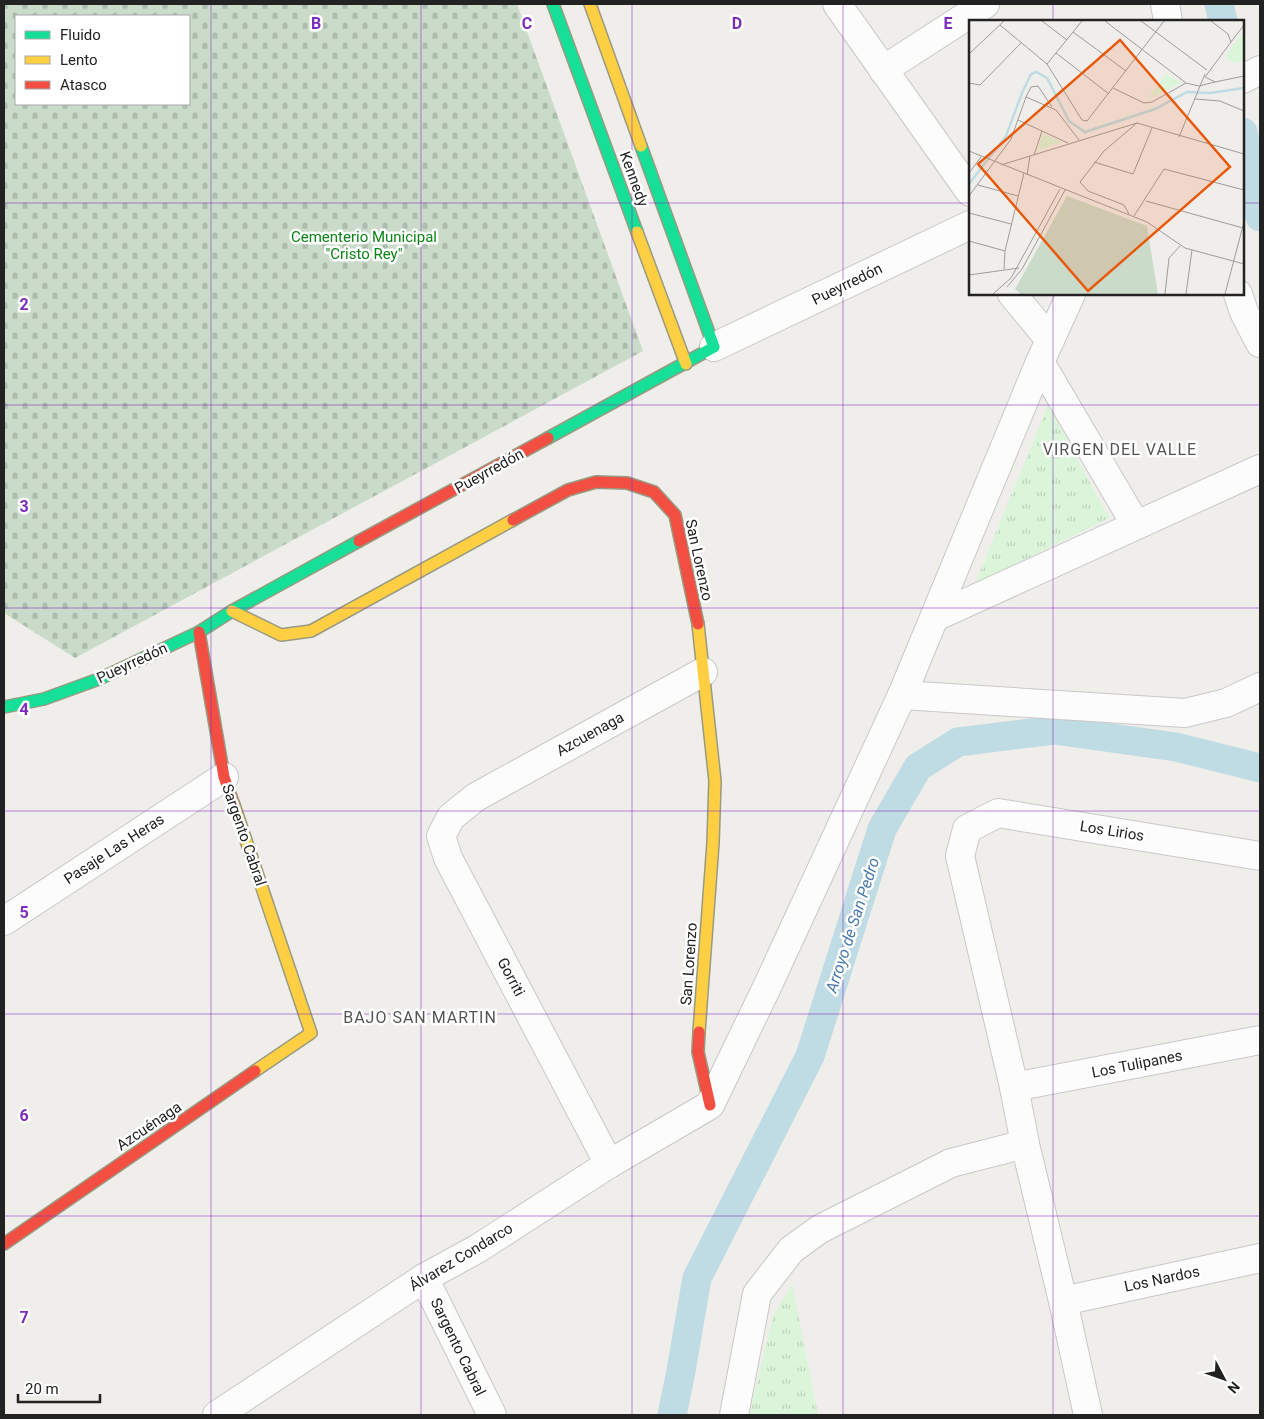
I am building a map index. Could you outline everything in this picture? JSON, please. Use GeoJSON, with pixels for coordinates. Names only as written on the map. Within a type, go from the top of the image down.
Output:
{"type":"FeatureCollection","features":[{"type":"Feature","properties":{"kind":"street","name":"Kennedy"},"geometry":{"type":"LineString","coordinates":[[553,4],[686,364]]}},
{"type":"Feature","properties":{"kind":"street","name":"Kennedy"},"geometry":{"type":"LineString","coordinates":[[590,4],[714,347]]}},
{"type":"Feature","properties":{"kind":"street"},"geometry":{"type":"LineString","coordinates":[[837,4],[969,191]]}},
{"type":"Feature","properties":{"kind":"street"},"geometry":{"type":"LineString","coordinates":[[884,70],[985,4]]}},
{"type":"Feature","properties":{"kind":"street"},"geometry":{"type":"LineString","coordinates":[[1165,4],[1168,20]]}},
{"type":"Feature","properties":{"kind":"street","name":"Pueyrredón"},"geometry":{"type":"LineString","coordinates":[[4,707],[44,699],[100,679],[199,632],[232,611],[714,347],[967,233]]}},
{"type":"Feature","properties":{"kind":"street"},"geometry":{"type":"LineString","coordinates":[[1013,295],[1045,351],[1136,526]]}},
{"type":"Feature","properties":{"kind":"street"},"geometry":{"type":"LineString","coordinates":[[710,1105],[768,987],[902,695],[1045,351],[1071,295]]}},
{"type":"Feature","properties":{"kind":"street"},"geometry":{"type":"LineString","coordinates":[[1238,295],[1244,312],[1260,343]]}},
{"type":"Feature","properties":{"kind":"street"},"geometry":{"type":"LineString","coordinates":[[935,617],[1260,469]]}},
{"type":"Feature","properties":{"kind":"street","name":"San Lorenzo"},"geometry":{"type":"LineString","coordinates":[[232,611],[281,635],[311,631],[568,490],[596,482],[627,483],[654,492],[674,515],[699,631],[715,781],[713,843],[698,1052],[710,1105]]}},
{"type":"Feature","properties":{"kind":"street","name":"Sargento Cabral"},"geometry":{"type":"LineString","coordinates":[[199,632],[224,777],[311,1033]]}},
{"type":"Feature","properties":{"kind":"street","name":"Azcuenaga"},"geometry":{"type":"LineString","coordinates":[[476,796],[703,672]]}},
{"type":"Feature","properties":{"kind":"street"},"geometry":{"type":"LineString","coordinates":[[902,695],[1185,713],[1226,704],[1260,687]]}},
{"type":"Feature","properties":{"kind":"street"},"geometry":{"type":"LineString","coordinates":[[1226,704],[1260,710]]}},
{"type":"Feature","properties":{"kind":"street","name":"Pasaje Las Heras"},"geometry":{"type":"LineString","coordinates":[[4,921],[224,777]]}},
{"type":"Feature","properties":{"kind":"street","name":"Gorriti"},"geometry":{"type":"LineString","coordinates":[[476,796],[451,817],[441,836],[448,858],[609,1164]]}},
{"type":"Feature","properties":{"kind":"street","name":"Los Lirios"},"geometry":{"type":"LineString","coordinates":[[1014,1087],[960,856],[967,829],[998,813],[1260,856]]}},
{"type":"Feature","properties":{"kind":"street","name":"Azcuénaga"},"geometry":{"type":"LineString","coordinates":[[4,1244],[311,1033]]}},
{"type":"Feature","properties":{"kind":"street","name":"Los Tulipanes"},"geometry":{"type":"LineString","coordinates":[[1014,1087],[1260,1040]]}},
{"type":"Feature","properties":{"kind":"street"},"geometry":{"type":"LineString","coordinates":[[1014,1087],[1025,1144],[1064,1301],[1088,1415]]}},
{"type":"Feature","properties":{"kind":"street","name":"Álvarez Condarco"},"geometry":{"type":"LineString","coordinates":[[217,1415],[424,1278],[477,1249],[609,1164],[710,1105]]}},
{"type":"Feature","properties":{"kind":"street"},"geometry":{"type":"LineString","coordinates":[[734,1415],[757,1294],[791,1250],[820,1229],[951,1163],[1025,1144]]}},
{"type":"Feature","properties":{"kind":"street","name":"Los Nardos"},"geometry":{"type":"LineString","coordinates":[[1064,1301],[1260,1258]]}},
{"type":"Feature","properties":{"kind":"street","name":"Sargento Cabral"},"geometry":{"type":"LineString","coordinates":[[424,1278],[492,1415]]}},
{"type":"Feature","properties":{"kind":"green space","name":"Cementerio Municipal \"Cristo Rey\""},"geometry":{"type":"Polygon","coordinates":[[[4,4],[517,4],[643,351],[75,658],[4,613],[4,4]]]}},
{"type":"Feature","properties":{"kind":"green space"},"geometry":{"type":"Polygon","coordinates":[[[1048,405],[1109,518],[975,584],[1048,405]]]}},
{"type":"Feature","properties":{"kind":"green space"},"geometry":{"type":"Polygon","coordinates":[[[792,1284],[818,1415],[749,1415],[773,1316],[792,1284]]]}},
{"type":"Feature","properties":{"kind":"waterway","name":"Arroyo de San Pedro"},"geometry":{"type":"LineString","coordinates":[[1219,4],[1223,20]]}},
{"type":"Feature","properties":{"kind":"waterway","name":"Arroyo de San Pedro"},"geometry":{"type":"LineString","coordinates":[[1244,138],[1254,195],[1260,217]]}},
{"type":"Feature","properties":{"kind":"waterway","name":"Arroyo de San Pedro"},"geometry":{"type":"LineString","coordinates":[[672,1415],[697,1278],[810,1056],[882,829],[918,767],[958,742],[1054,730],[1176,747],[1260,768]]}},
{"type":"Feature","properties":{"kind":"traffic: fast"},"geometry":{"type":"LineString","coordinates":[[553,4],[637,232]]}},
{"type":"Feature","properties":{"kind":"traffic: fast"},"geometry":{"type":"LineString","coordinates":[[548,438],[714,347],[641,146]]}},
{"type":"Feature","properties":{"kind":"traffic: fast"},"geometry":{"type":"LineString","coordinates":[[4,707],[44,699],[99,679],[199,632],[232,611],[359,541]]}},
{"type":"Feature","properties":{"kind":"traffic: slow"},"geometry":{"type":"LineString","coordinates":[[590,4],[641,146]]}},
{"type":"Feature","properties":{"kind":"traffic: slow"},"geometry":{"type":"LineString","coordinates":[[637,232],[686,364]]}},
{"type":"Feature","properties":{"kind":"traffic: slow"},"geometry":{"type":"LineString","coordinates":[[232,611],[281,635],[311,631],[513,520]]}},
{"type":"Feature","properties":{"kind":"traffic: slow"},"geometry":{"type":"LineString","coordinates":[[698,624],[715,781],[713,843],[699,1032]]}},
{"type":"Feature","properties":{"kind":"traffic: slow"},"geometry":{"type":"LineString","coordinates":[[234,805],[311,1033],[255,1071]]}},
{"type":"Feature","properties":{"kind":"traffic: jam"},"geometry":{"type":"LineString","coordinates":[[359,541],[548,438]]}},
{"type":"Feature","properties":{"kind":"traffic: jam"},"geometry":{"type":"LineString","coordinates":[[513,520],[568,490],[596,482],[627,483],[654,492],[675,515],[698,624]]}},
{"type":"Feature","properties":{"kind":"traffic: jam"},"geometry":{"type":"LineString","coordinates":[[199,632],[224,777],[234,805]]}},
{"type":"Feature","properties":{"kind":"traffic: jam"},"geometry":{"type":"LineString","coordinates":[[699,1032],[698,1052],[710,1105]]}},
{"type":"Feature","properties":{"kind":"traffic: jam"},"geometry":{"type":"LineString","coordinates":[[4,1244],[255,1071]]}},
{"type":"Feature","properties":{"kind":"district","name":"VIRGEN DEL VALLE"},"geometry":{"type":"Point","coordinates":[1120,449]}},
{"type":"Feature","properties":{"kind":"district","name":"BAJO SAN MARTIN"},"geometry":{"type":"Point","coordinates":[420,1017]}}]}
